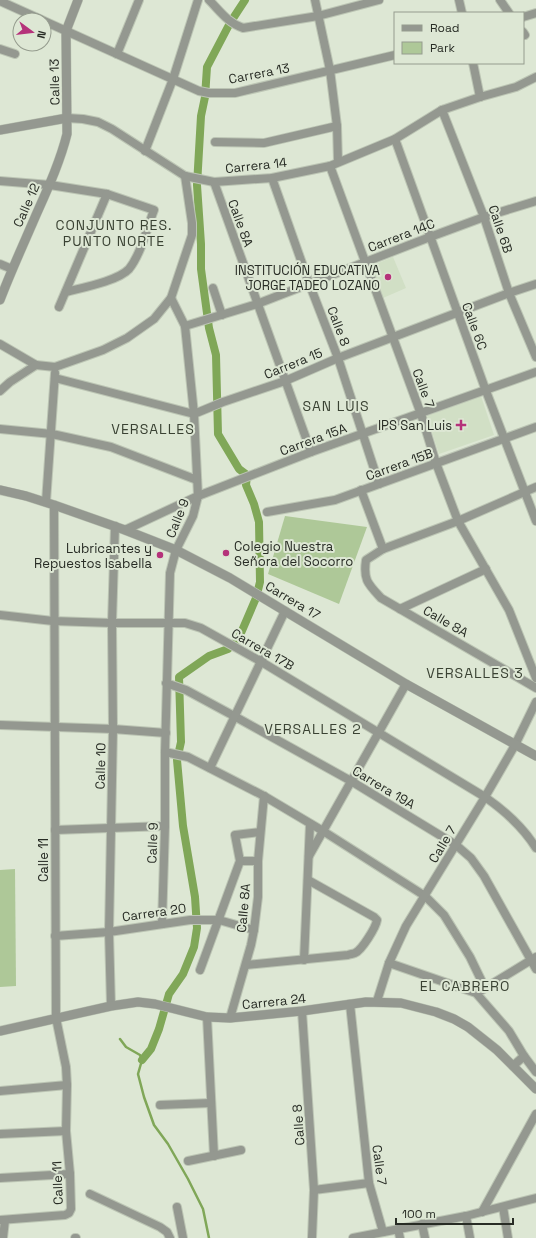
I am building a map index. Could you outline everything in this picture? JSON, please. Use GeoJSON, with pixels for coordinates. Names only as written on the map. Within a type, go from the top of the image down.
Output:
{"type":"FeatureCollection","features":[{"type":"Feature","properties":{"kind":"street"},"geometry":{"type":"LineString","coordinates":[[117,54],[139,0]]}},
{"type":"Feature","properties":{"kind":"street"},"geometry":{"type":"LineString","coordinates":[[145,151],[173,79],[198,0]]}},
{"type":"Feature","properties":{"kind":"street"},"geometry":{"type":"LineString","coordinates":[[209,0],[227,20],[235,26],[243,28],[318,16],[379,0]]}},
{"type":"Feature","properties":{"kind":"street","name":"Calle 7"},"geometry":{"type":"LineString","coordinates":[[315,0],[330,70],[337,126],[334,164],[365,262],[421,414],[436,463],[458,521],[509,610],[536,678]]}},
{"type":"Feature","properties":{"kind":"street"},"geometry":{"type":"LineString","coordinates":[[459,0],[462,12]]}},
{"type":"Feature","properties":{"kind":"street"},"geometry":{"type":"LineString","coordinates":[[500,0],[508,12]]}},
{"type":"Feature","properties":{"kind":"street","name":"Carrera 13"},"geometry":{"type":"LineString","coordinates":[[0,1],[25,12]]}},
{"type":"Feature","properties":{"kind":"street","name":"Calle 13"},"geometry":{"type":"LineString","coordinates":[[67,118],[66,31],[76,1]]}},
{"type":"Feature","properties":{"kind":"street"},"geometry":{"type":"LineString","coordinates":[[524,17],[536,13]]}},
{"type":"Feature","properties":{"kind":"street","name":"Carrera 13"},"geometry":{"type":"LineString","coordinates":[[52,24],[200,91],[209,93],[235,93],[394,55]]}},
{"type":"Feature","properties":{"kind":"street"},"geometry":{"type":"LineString","coordinates":[[0,49],[15,54]]}},
{"type":"Feature","properties":{"kind":"street"},"geometry":{"type":"LineString","coordinates":[[472,64],[480,97]]}},
{"type":"Feature","properties":{"kind":"street","name":"Carrera 14"},"geometry":{"type":"LineString","coordinates":[[1,128],[67,118],[83,118],[98,122],[112,129],[185,176],[214,182],[272,178],[334,164],[394,139],[442,110],[535,80]]}},
{"type":"Feature","properties":{"kind":"street","name":"Calle 6B"},"geometry":{"type":"LineString","coordinates":[[442,110],[484,217],[509,293],[536,356]]}},
{"type":"Feature","properties":{"kind":"street","name":"Calle 12"},"geometry":{"type":"LineString","coordinates":[[0,300],[64,149],[67,134],[67,118]]}},
{"type":"Feature","properties":{"kind":"street"},"geometry":{"type":"LineString","coordinates":[[215,142],[264,143],[337,126]]}},
{"type":"Feature","properties":{"kind":"street","name":"Calle 6C"},"geometry":{"type":"LineString","coordinates":[[394,139],[486,391],[536,521]]}},
{"type":"Feature","properties":{"kind":"street"},"geometry":{"type":"LineString","coordinates":[[0,344],[36,365],[55,367],[102,350],[128,338],[154,319],[171,298],[192,235],[192,223],[185,176]]}},
{"type":"Feature","properties":{"kind":"street","name":"Calle 8"},"geometry":{"type":"LineString","coordinates":[[272,178],[309,283],[338,358],[379,484]]}},
{"type":"Feature","properties":{"kind":"street"},"geometry":{"type":"LineString","coordinates":[[0,181],[50,185],[107,194],[154,210],[137,256],[128,270],[115,278],[66,292]]}},
{"type":"Feature","properties":{"kind":"street","name":"Calle 8A"},"geometry":{"type":"LineString","coordinates":[[214,182],[311,452]]}},
{"type":"Feature","properties":{"kind":"street"},"geometry":{"type":"LineString","coordinates":[[59,307],[107,194]]}},
{"type":"Feature","properties":{"kind":"street","name":"Carrera 14C"},"geometry":{"type":"LineString","coordinates":[[185,326],[257,304],[430,236],[536,201]]}},
{"type":"Feature","properties":{"kind":"street"},"geometry":{"type":"LineString","coordinates":[[0,264],[12,269]]}},
{"type":"Feature","properties":{"kind":"street","name":"Carrera 15"},"geometry":{"type":"LineString","coordinates":[[194,414],[223,402],[285,381],[338,358],[536,284]]}},
{"type":"Feature","properties":{"kind":"street"},"geometry":{"type":"LineString","coordinates":[[213,288],[222,315]]}},
{"type":"Feature","properties":{"kind":"street","name":"Calle 9"},"geometry":{"type":"LineString","coordinates":[[162,924],[165,826],[166,683],[170,573],[176,550],[193,516],[198,496],[194,414],[185,326],[171,298]]}},
{"type":"Feature","properties":{"kind":"street"},"geometry":{"type":"LineString","coordinates":[[0,391],[10,382],[36,365]]}},
{"type":"Feature","properties":{"kind":"street","name":"Calle 11"},"geometry":{"type":"LineString","coordinates":[[2,1220],[65,1215],[69,1213],[70,1209],[70,1174],[66,1131],[66,1066],[56,1018],[54,621],[50,504],[55,367]]}},
{"type":"Feature","properties":{"kind":"street","name":"Carrera 15A"},"geometry":{"type":"LineString","coordinates":[[125,530],[198,496],[311,452],[536,372]]}},
{"type":"Feature","properties":{"kind":"street"},"geometry":{"type":"LineString","coordinates":[[55,378],[194,414]]}},
{"type":"Feature","properties":{"kind":"street","name":"Carrera 15B"},"geometry":{"type":"LineString","coordinates":[[267,512],[335,500],[536,427]]}},
{"type":"Feature","properties":{"kind":"street"},"geometry":{"type":"LineString","coordinates":[[0,429],[52,434],[111,447],[197,480]]}},
{"type":"Feature","properties":{"kind":"street"},"geometry":{"type":"LineString","coordinates":[[361,490],[383,549],[458,521],[536,487]]}},
{"type":"Feature","properties":{"kind":"street","name":"Carrera 17"},"geometry":{"type":"LineString","coordinates":[[0,490],[50,504],[115,526],[176,550],[251,591],[406,684],[536,756]]}},
{"type":"Feature","properties":{"kind":"street","name":"Calle 10"},"geometry":{"type":"LineString","coordinates":[[111,1006],[109,932],[112,828],[112,623],[115,526]]}},
{"type":"Feature","properties":{"kind":"street","name":"Calle 8A"},"geometry":{"type":"LineString","coordinates":[[383,549],[366,560],[364,570],[367,584],[381,598],[536,688]]}},
{"type":"Feature","properties":{"kind":"street"},"geometry":{"type":"LineString","coordinates":[[400,609],[486,569]]}},
{"type":"Feature","properties":{"kind":"street"},"geometry":{"type":"LineString","coordinates":[[210,768],[285,611]]}},
{"type":"Feature","properties":{"kind":"street","name":"Carrera 17B"},"geometry":{"type":"LineString","coordinates":[[0,615],[54,621],[185,623],[202,628],[379,732],[485,797],[500,807],[514,820],[528,834],[536,848]]}},
{"type":"Feature","properties":{"kind":"street","name":"Carrera 19A"},"geometry":{"type":"LineString","coordinates":[[166,683],[186,690],[351,781],[456,845],[471,858],[484,876],[533,958],[536,969]]}},
{"type":"Feature","properties":{"kind":"street"},"geometry":{"type":"LineString","coordinates":[[310,856],[406,684]]}},
{"type":"Feature","properties":{"kind":"street","name":"Calle 7"},"geometry":{"type":"LineString","coordinates":[[377,1002],[389,963],[406,926],[485,797],[515,745],[536,702]]}},
{"type":"Feature","properties":{"kind":"street"},"geometry":{"type":"LineString","coordinates":[[0,725],[112,729],[166,733]]}},
{"type":"Feature","properties":{"kind":"street"},"geometry":{"type":"LineString","coordinates":[[165,752],[188,757],[264,796],[323,831],[425,896],[444,915],[470,957],[485,988]]}},
{"type":"Feature","properties":{"kind":"street","name":"Calle 8A"},"geometry":{"type":"LineString","coordinates":[[230,1018],[246,965],[254,930],[258,897],[258,861],[264,796]]}},
{"type":"Feature","properties":{"kind":"street"},"geometry":{"type":"LineString","coordinates":[[304,960],[310,856],[310,824]]}},
{"type":"Feature","properties":{"kind":"street"},"geometry":{"type":"LineString","coordinates":[[55,830],[165,826]]}},
{"type":"Feature","properties":{"kind":"street"},"geometry":{"type":"LineString","coordinates":[[200,970],[240,861],[236,834],[260,832]]}},
{"type":"Feature","properties":{"kind":"street"},"geometry":{"type":"LineString","coordinates":[[240,861],[258,861]]}},
{"type":"Feature","properties":{"kind":"street"},"geometry":{"type":"LineString","coordinates":[[246,965],[304,960],[355,953],[377,925],[377,920],[374,917],[308,880]]}},
{"type":"Feature","properties":{"kind":"street","name":"Carrera 20"},"geometry":{"type":"LineString","coordinates":[[55,936],[109,932],[190,920],[219,920],[254,930]]}},
{"type":"Feature","properties":{"kind":"street"},"geometry":{"type":"LineString","coordinates":[[476,993],[533,958]]}},
{"type":"Feature","properties":{"kind":"street"},"geometry":{"type":"LineString","coordinates":[[389,963],[476,993],[509,1031],[524,1056],[536,1072]]}},
{"type":"Feature","properties":{"kind":"street","name":"Carrera 24"},"geometry":{"type":"LineString","coordinates":[[0,1031],[111,1006],[138,1002],[170,1007],[207,1017],[230,1018],[302,1011],[350,1004],[377,1002],[401,1003],[454,1019],[468,1026],[534,1083]]}},
{"type":"Feature","properties":{"kind":"street","name":"Calle 7"},"geometry":{"type":"LineString","coordinates":[[350,1004],[370,1183],[383,1232]]}},
{"type":"Feature","properties":{"kind":"street","name":"Calle 8"},"geometry":{"type":"LineString","coordinates":[[302,1011],[314,1190],[312,1238]]}},
{"type":"Feature","properties":{"kind":"street"},"geometry":{"type":"LineString","coordinates":[[207,1017],[214,1156]]}},
{"type":"Feature","properties":{"kind":"street"},"geometry":{"type":"LineString","coordinates":[[513,1066],[524,1056]]}},
{"type":"Feature","properties":{"kind":"street"},"geometry":{"type":"LineString","coordinates":[[0,1091],[67,1086]]}},
{"type":"Feature","properties":{"kind":"street"},"geometry":{"type":"LineString","coordinates":[[160,1105],[211,1103]]}},
{"type":"Feature","properties":{"kind":"street"},"geometry":{"type":"LineString","coordinates":[[482,1212],[536,1114]]}},
{"type":"Feature","properties":{"kind":"street"},"geometry":{"type":"LineString","coordinates":[[0,1134],[66,1131]]}},
{"type":"Feature","properties":{"kind":"street"},"geometry":{"type":"LineString","coordinates":[[188,1161],[241,1150]]}},
{"type":"Feature","properties":{"kind":"street"},"geometry":{"type":"LineString","coordinates":[[0,1178],[70,1174]]}},
{"type":"Feature","properties":{"kind":"street"},"geometry":{"type":"LineString","coordinates":[[314,1190],[370,1183]]}},
{"type":"Feature","properties":{"kind":"street"},"geometry":{"type":"LineString","coordinates":[[90,1194],[160,1227],[167,1232],[170,1238]]}},
{"type":"Feature","properties":{"kind":"street"},"geometry":{"type":"LineString","coordinates":[[353,1238],[466,1216],[536,1198]]}},
{"type":"Feature","properties":{"kind":"street"},"geometry":{"type":"LineString","coordinates":[[177,1207],[183,1238]]}},
{"type":"Feature","properties":{"kind":"street"},"geometry":{"type":"LineString","coordinates":[[503,1207],[508,1238]]}},
{"type":"Feature","properties":{"kind":"street"},"geometry":{"type":"LineString","coordinates":[[466,1216],[470,1238]]}},
{"type":"Feature","properties":{"kind":"street"},"geometry":{"type":"LineString","coordinates":[[2,1220],[3,1238]]}},
{"type":"Feature","properties":{"kind":"street"},"geometry":{"type":"LineString","coordinates":[[422,1224],[425,1238]]}},
{"type":"Feature","properties":{"kind":"street"},"geometry":{"type":"LineString","coordinates":[[398,1229],[400,1238]]}},
{"type":"Feature","properties":{"kind":"shaded area","name":"INSTITUCIÓN EDUCATIVA JORGE TADEO LOZANO"},"geometry":{"type":"Polygon","coordinates":[[[393,257],[406,288],[383,298],[371,266],[393,257]]]}},
{"type":"Feature","properties":{"kind":"shaded area","name":"IPS San Luis"},"geometry":{"type":"Polygon","coordinates":[[[481,396],[494,435],[439,454],[427,416],[481,396]]]}},
{"type":"Feature","properties":{"kind":"green space"},"geometry":{"type":"Polygon","coordinates":[[[285,516],[367,527],[339,604],[268,574],[285,516]]]}},
{"type":"Feature","properties":{"kind":"green space"},"geometry":{"type":"Polygon","coordinates":[[[15,869],[16,986],[0,987],[0,870],[15,869]]]}},
{"type":"Feature","properties":{"kind":"waterway"},"geometry":{"type":"LineString","coordinates":[[142,1060],[151,1049],[159,1029],[169,994],[183,974],[194,947],[197,928],[195,897],[183,826],[177,760],[181,742],[179,677],[209,656],[228,649],[238,640],[256,598],[260,582],[259,522],[254,504],[246,485],[247,475],[239,469],[218,434],[216,355],[209,328],[201,269],[197,185],[201,116],[205,97],[207,67],[230,23],[245,0]]}},
{"type":"Feature","properties":{"kind":"waterway"},"geometry":{"type":"LineString","coordinates":[[120,1039],[126,1047],[140,1055],[142,1060],[138,1074],[154,1125],[168,1144],[203,1209],[209,1238]]}},
{"type":"Feature","properties":{"kind":"place","name":"INSTITUCIÓN EDUCATIVA JORGE TADEO LOZANO"},"geometry":{"type":"Point","coordinates":[388,277]}},
{"type":"Feature","properties":{"kind":"place","name":"IPS San Luis"},"geometry":{"type":"Point","coordinates":[461,425]}},
{"type":"Feature","properties":{"kind":"place","name":"Colegio Nuestra Señora del Socorro"},"geometry":{"type":"Point","coordinates":[226,553]}},
{"type":"Feature","properties":{"kind":"place","name":"Lubricantes y Repuestos Isabella"},"geometry":{"type":"Point","coordinates":[160,555]}},
{"type":"Feature","properties":{"kind":"district","name":"CONJUNTO RES. PUNTO NORTE"},"geometry":{"type":"Point","coordinates":[114,234]}},
{"type":"Feature","properties":{"kind":"district","name":"SAN LUIS"},"geometry":{"type":"Point","coordinates":[336,406]}},
{"type":"Feature","properties":{"kind":"district","name":"VERSALLES"},"geometry":{"type":"Point","coordinates":[153,429]}},
{"type":"Feature","properties":{"kind":"district","name":"VERSALLES 3"},"geometry":{"type":"Point","coordinates":[475,673]}},
{"type":"Feature","properties":{"kind":"district","name":"VERSALLES 2"},"geometry":{"type":"Point","coordinates":[313,729]}},
{"type":"Feature","properties":{"kind":"district","name":"EL CABRERO"},"geometry":{"type":"Point","coordinates":[465,986]}}]}
